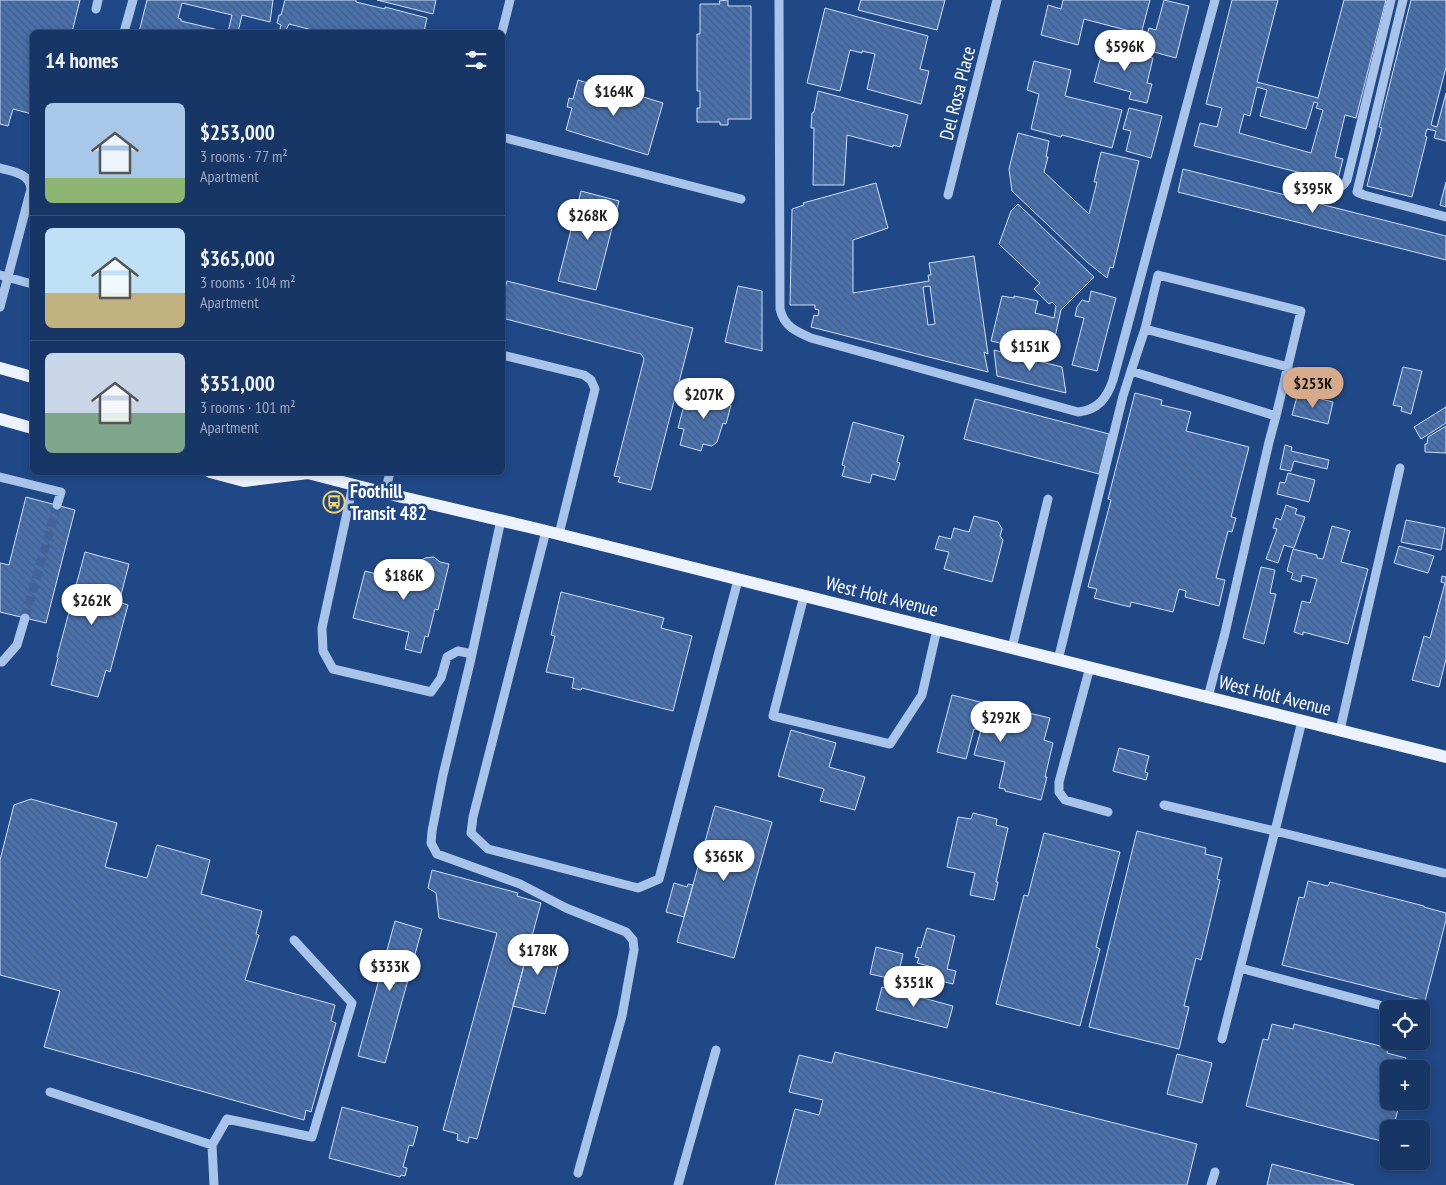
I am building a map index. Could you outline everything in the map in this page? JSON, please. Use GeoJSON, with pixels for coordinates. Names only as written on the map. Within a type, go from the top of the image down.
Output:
{"type":"FeatureCollection","features":[{"type":"Feature","properties":{"kind":"main road"},"geometry":{"type":"LineString","coordinates":[[0,368],[30,376]]}},
{"type":"Feature","properties":{"kind":"main road"},"geometry":{"type":"LineString","coordinates":[[0,419],[30,427]]}},
{"type":"Feature","properties":{"kind":"main road","name":"West Holt Avenue"},"geometry":{"type":"LineString","coordinates":[[221,475],[244,481],[292,475]]}},
{"type":"Feature","properties":{"kind":"main road","name":"West Holt Avenue"},"geometry":{"type":"LineString","coordinates":[[316,475],[559,534],[1446,757]]}},
{"type":"Feature","properties":{"kind":"street"},"geometry":{"type":"LineString","coordinates":[[125,30],[133,0]]}},
{"type":"Feature","properties":{"kind":"street"},"geometry":{"type":"LineString","coordinates":[[502,30],[510,0]]}},
{"type":"Feature","properties":{"kind":"street"},"geometry":{"type":"LineString","coordinates":[[779,0],[780,309],[784,321],[795,331],[811,338],[1078,412],[1088,411],[1096,407],[1109,392],[1113,380],[1215,0]]}},
{"type":"Feature","properties":{"kind":"street","name":"Del Rosa Place"},"geometry":{"type":"LineString","coordinates":[[948,195],[998,0]]}},
{"type":"Feature","properties":{"kind":"street"},"geometry":{"type":"LineString","coordinates":[[1307,186],[1331,192],[1340,189],[1347,180],[1390,0]]}},
{"type":"Feature","properties":{"kind":"street"},"geometry":{"type":"LineString","coordinates":[[1403,0],[1356,188],[1359,194],[1446,217]]}},
{"type":"Feature","properties":{"kind":"street"},"geometry":{"type":"LineString","coordinates":[[505,138],[741,199]]}},
{"type":"Feature","properties":{"kind":"street"},"geometry":{"type":"LineString","coordinates":[[0,168],[24,175],[30,181]]}},
{"type":"Feature","properties":{"kind":"street"},"geometry":{"type":"LineString","coordinates":[[0,307],[4,276],[30,188]]}},
{"type":"Feature","properties":{"kind":"street"},"geometry":{"type":"LineString","coordinates":[[1058,660],[1123,396],[1145,329],[1158,275],[1302,312],[1208,697]]}},
{"type":"Feature","properties":{"kind":"street"},"geometry":{"type":"LineString","coordinates":[[4,276],[30,283]]}},
{"type":"Feature","properties":{"kind":"street"},"geometry":{"type":"LineString","coordinates":[[1145,329],[1288,367]]}},
{"type":"Feature","properties":{"kind":"street"},"geometry":{"type":"LineString","coordinates":[[505,355],[584,375],[591,380],[595,389],[559,534]]}},
{"type":"Feature","properties":{"kind":"street"},"geometry":{"type":"LineString","coordinates":[[1131,371],[1276,416]]}},
{"type":"Feature","properties":{"kind":"street"},"geometry":{"type":"LineString","coordinates":[[1340,730],[1400,468]]}},
{"type":"Feature","properties":{"kind":"street"},"geometry":{"type":"LineString","coordinates":[[385,493],[389,475]]}},
{"type":"Feature","properties":{"kind":"street"},"geometry":{"type":"LineString","coordinates":[[0,477],[61,492],[57,505]]}},
{"type":"Feature","properties":{"kind":"street"},"geometry":{"type":"LineString","coordinates":[[353,485],[322,628],[323,651],[333,669],[431,692],[441,678],[447,657],[458,651],[472,654]]}},
{"type":"Feature","properties":{"kind":"street"},"geometry":{"type":"LineString","coordinates":[[1012,648],[1048,499]]}},
{"type":"Feature","properties":{"kind":"street"},"geometry":{"type":"LineString","coordinates":[[501,520],[443,775],[431,843],[437,854],[520,884],[566,908],[626,932],[633,940],[634,950],[622,1016],[578,1173]]}},
{"type":"Feature","properties":{"kind":"street"},"geometry":{"type":"LineString","coordinates":[[546,531],[473,817],[471,833],[488,849],[638,888],[659,879],[738,580]]}},
{"type":"Feature","properties":{"kind":"street"},"geometry":{"type":"LineString","coordinates":[[804,596],[773,716],[890,744],[922,695],[937,629]]}},
{"type":"Feature","properties":{"kind":"street"},"geometry":{"type":"LineString","coordinates":[[0,662],[17,645],[24,618]]}},
{"type":"Feature","properties":{"kind":"street"},"geometry":{"type":"LineString","coordinates":[[1090,667],[1059,792],[1065,800],[1108,812]]}},
{"type":"Feature","properties":{"kind":"street"},"geometry":{"type":"LineString","coordinates":[[1222,1039],[1302,721]]}},
{"type":"Feature","properties":{"kind":"street"},"geometry":{"type":"LineString","coordinates":[[1164,805],[1444,873]]}},
{"type":"Feature","properties":{"kind":"street"},"geometry":{"type":"LineString","coordinates":[[214,1185],[212,1145],[227,1119],[312,1137],[352,1003],[294,940]]}},
{"type":"Feature","properties":{"kind":"street"},"geometry":{"type":"LineString","coordinates":[[1240,968],[1380,1005]]}},
{"type":"Feature","properties":{"kind":"street"},"geometry":{"type":"LineString","coordinates":[[678,1185],[716,1050]]}},
{"type":"Feature","properties":{"kind":"street"},"geometry":{"type":"LineString","coordinates":[[50,1092],[212,1145]]}},
{"type":"Feature","properties":{"kind":"street"},"geometry":{"type":"LineString","coordinates":[[1211,1185],[1215,1172]]}},
{"type":"Feature","properties":{"kind":"building"},"geometry":{"type":"Polygon","coordinates":[[[0,0],[80,0],[72,30],[30,30],[30,113],[13,109],[8,126],[0,124],[0,0]]]}},
{"type":"Feature","properties":{"kind":"building"},"geometry":{"type":"Polygon","coordinates":[[[147,0],[273,0],[270,22],[242,15],[238,30],[228,30],[232,15],[182,3],[178,18],[181,21],[219,30],[140,30],[147,0]]]}},
{"type":"Feature","properties":{"kind":"building"},"geometry":{"type":"Polygon","coordinates":[[[285,0],[356,0],[356,2],[427,18],[424,30],[312,30],[289,24],[286,30],[280,30],[281,25],[277,23],[279,15],[281,15],[285,0]]]}},
{"type":"Feature","properties":{"kind":"building"},"geometry":{"type":"Polygon","coordinates":[[[377,0],[436,0],[433,14],[377,0]]]}},
{"type":"Feature","properties":{"kind":"building"},"geometry":{"type":"Polygon","coordinates":[[[728,0],[728,6],[751,6],[751,119],[728,119],[728,125],[720,125],[720,122],[697,122],[697,108],[700,108],[700,91],[697,91],[697,34],[700,34],[700,4],[720,4],[719,1],[728,0]]]}},
{"type":"Feature","properties":{"kind":"building"},"geometry":{"type":"Polygon","coordinates":[[[861,0],[945,0],[937,30],[858,10],[861,0]]]}},
{"type":"Feature","properties":{"kind":"building"},"geometry":{"type":"Polygon","coordinates":[[[1063,0],[1150,0],[1141,34],[1084,19],[1078,45],[1041,35],[1048,5],[1061,9],[1063,0]]]}},
{"type":"Feature","properties":{"kind":"building"},"geometry":{"type":"Polygon","coordinates":[[[1164,0],[1189,6],[1176,58],[1143,49],[1149,28],[1156,30],[1164,0]]]}},
{"type":"Feature","properties":{"kind":"building"},"geometry":{"type":"Polygon","coordinates":[[[1232,0],[1278,0],[1257,82],[1318,98],[1344,0],[1386,0],[1356,118],[1345,115],[1335,157],[1343,159],[1337,182],[1194,146],[1200,123],[1217,127],[1222,108],[1206,104],[1232,0]],[[1257,87],[1250,116],[1244,114],[1239,133],[1311,153],[1323,110],[1316,108],[1318,103],[1314,102],[1306,129],[1260,116],[1267,90],[1257,87]]]}},
{"type":"Feature","properties":{"kind":"building"},"geometry":{"type":"Polygon","coordinates":[[[1411,0],[1446,0],[1446,67],[1431,125],[1437,127],[1446,93],[1446,141],[1434,138],[1436,131],[1427,129],[1425,136],[1427,137],[1412,197],[1367,186],[1382,128],[1379,127],[1411,0]]]}},
{"type":"Feature","properties":{"kind":"building"},"geometry":{"type":"Polygon","coordinates":[[[825,8],[928,36],[920,69],[929,71],[921,104],[867,89],[875,54],[862,51],[862,53],[850,50],[840,91],[807,83],[825,8]]]}},
{"type":"Feature","properties":{"kind":"building"},"geometry":{"type":"Polygon","coordinates":[[[1104,45],[1153,58],[1147,83],[1152,84],[1147,103],[1129,99],[1131,92],[1094,82],[1104,45]]]}},
{"type":"Feature","properties":{"kind":"building"},"geometry":{"type":"Polygon","coordinates":[[[1034,61],[1071,70],[1065,96],[1122,110],[1112,148],[1031,129],[1039,94],[1027,90],[1034,61]]]}},
{"type":"Feature","properties":{"kind":"building"},"geometry":{"type":"Polygon","coordinates":[[[578,80],[607,89],[608,86],[663,103],[648,155],[566,130],[572,108],[567,107],[569,98],[573,99],[578,80]]]}},
{"type":"Feature","properties":{"kind":"building"},"geometry":{"type":"Polygon","coordinates":[[[818,91],[908,115],[900,147],[893,145],[893,147],[847,135],[844,185],[813,185],[814,128],[811,128],[812,113],[814,112],[818,91]]]}},
{"type":"Feature","properties":{"kind":"building"},"geometry":{"type":"Polygon","coordinates":[[[1129,108],[1162,116],[1151,158],[1126,151],[1131,131],[1123,129],[1129,108]]]}},
{"type":"Feature","properties":{"kind":"building"},"geometry":{"type":"Polygon","coordinates":[[[1018,133],[1049,141],[1046,157],[1048,157],[1044,172],[1089,214],[1097,182],[1094,182],[1101,152],[1139,161],[1113,268],[1110,267],[1107,278],[1087,262],[1012,191],[1009,169],[1018,133]]]}},
{"type":"Feature","properties":{"kind":"building"},"geometry":{"type":"Polygon","coordinates":[[[1183,169],[1446,236],[1446,260],[1178,192],[1183,169]]]}},
{"type":"Feature","properties":{"kind":"building"},"geometry":{"type":"Polygon","coordinates":[[[1446,182],[1446,207],[1440,205],[1446,182]]]}},
{"type":"Feature","properties":{"kind":"building"},"geometry":{"type":"Polygon","coordinates":[[[876,183],[888,228],[853,240],[853,293],[929,281],[928,275],[931,275],[929,263],[974,256],[988,354],[984,352],[988,372],[811,327],[814,315],[818,316],[819,310],[815,309],[815,305],[790,305],[792,209],[804,205],[803,203],[876,183]],[[930,286],[923,287],[928,325],[935,324],[930,286]]]}},
{"type":"Feature","properties":{"kind":"building"},"geometry":{"type":"Polygon","coordinates":[[[581,191],[619,201],[596,290],[558,281],[581,191]]]}},
{"type":"Feature","properties":{"kind":"building"},"geometry":{"type":"Polygon","coordinates":[[[1018,204],[1094,277],[1061,310],[1051,355],[991,341],[1002,296],[1014,298],[1014,296],[1038,301],[1035,313],[1054,318],[1056,306],[1052,302],[1049,304],[1034,289],[1040,283],[999,244],[1011,211],[1018,204]]]}},
{"type":"Feature","properties":{"kind":"building"},"geometry":{"type":"Polygon","coordinates":[[[507,281],[693,328],[651,490],[618,482],[620,477],[614,476],[644,359],[641,354],[505,319],[505,288],[507,281]]]}},
{"type":"Feature","properties":{"kind":"building"},"geometry":{"type":"Polygon","coordinates":[[[738,286],[762,291],[762,351],[725,342],[738,286]]]}},
{"type":"Feature","properties":{"kind":"building"},"geometry":{"type":"Polygon","coordinates":[[[1091,291],[1116,298],[1097,371],[1072,365],[1084,318],[1075,316],[1077,307],[1082,300],[1089,302],[1091,291]]]}},
{"type":"Feature","properties":{"kind":"building"},"geometry":{"type":"Polygon","coordinates":[[[994,350],[1062,367],[1066,393],[997,376],[994,350]]]}},
{"type":"Feature","properties":{"kind":"building"},"geometry":{"type":"Polygon","coordinates":[[[1403,367],[1422,371],[1411,414],[1401,411],[1402,407],[1393,405],[1403,367]]]}},
{"type":"Feature","properties":{"kind":"building"},"geometry":{"type":"Polygon","coordinates":[[[710,391],[730,396],[728,404],[731,405],[726,424],[723,423],[717,442],[712,446],[703,444],[701,451],[680,445],[684,429],[678,428],[683,409],[689,410],[693,394],[708,398],[710,391]]]}},
{"type":"Feature","properties":{"kind":"building"},"geometry":{"type":"Polygon","coordinates":[[[1135,393],[1162,400],[1161,405],[1191,412],[1186,431],[1249,447],[1231,517],[1236,518],[1232,532],[1228,531],[1216,578],[1225,580],[1219,606],[1185,597],[1186,591],[1179,589],[1173,612],[1131,602],[1130,607],[1094,598],[1097,589],[1088,587],[1111,500],[1108,499],[1135,393]]]}},
{"type":"Feature","properties":{"kind":"building"},"geometry":{"type":"Polygon","coordinates":[[[1298,393],[1333,402],[1328,424],[1292,415],[1298,393]]]}},
{"type":"Feature","properties":{"kind":"building"},"geometry":{"type":"Polygon","coordinates":[[[975,399],[1109,434],[1099,474],[964,439],[975,399]]]}},
{"type":"Feature","properties":{"kind":"building"},"geometry":{"type":"Polygon","coordinates":[[[1446,407],[1446,423],[1421,439],[1414,427],[1446,407]]]}},
{"type":"Feature","properties":{"kind":"building"},"geometry":{"type":"Polygon","coordinates":[[[853,422],[904,436],[897,462],[900,463],[895,480],[872,474],[870,483],[842,476],[845,466],[842,465],[853,422]]]}},
{"type":"Feature","properties":{"kind":"building"},"geometry":{"type":"Polygon","coordinates":[[[1446,426],[1446,453],[1425,452],[1425,444],[1427,444],[1428,437],[1446,426]]]}},
{"type":"Feature","properties":{"kind":"building"},"geometry":{"type":"Polygon","coordinates":[[[1285,445],[1292,447],[1291,451],[1329,460],[1327,469],[1294,461],[1291,471],[1280,469],[1285,445]]]}},
{"type":"Feature","properties":{"kind":"building"},"geometry":{"type":"Polygon","coordinates":[[[1288,473],[1315,480],[1309,502],[1277,494],[1280,482],[1285,483],[1288,473]]]}},
{"type":"Feature","properties":{"kind":"building"},"geometry":{"type":"Polygon","coordinates":[[[26,497],[75,510],[46,623],[0,612],[0,563],[9,565],[26,497]]]}},
{"type":"Feature","properties":{"kind":"building"},"geometry":{"type":"Polygon","coordinates":[[[1286,505],[1297,509],[1295,514],[1305,517],[1294,548],[1284,545],[1278,563],[1266,559],[1277,529],[1273,528],[1276,518],[1281,520],[1286,505]]]}},
{"type":"Feature","properties":{"kind":"building"},"geometry":{"type":"Polygon","coordinates":[[[974,516],[998,522],[1002,529],[1000,536],[1003,540],[992,582],[944,569],[949,552],[935,549],[939,536],[951,539],[954,528],[969,532],[974,516]]]}},
{"type":"Feature","properties":{"kind":"building"},"geometry":{"type":"Polygon","coordinates":[[[1406,520],[1445,528],[1441,550],[1401,542],[1406,520]]]}},
{"type":"Feature","properties":{"kind":"building"},"geometry":{"type":"Polygon","coordinates":[[[1332,526],[1350,531],[1341,562],[1368,569],[1348,644],[1303,632],[1303,635],[1294,632],[1302,601],[1310,603],[1317,579],[1302,575],[1301,582],[1291,579],[1293,573],[1287,571],[1293,549],[1317,555],[1317,558],[1323,559],[1332,526]]]}},
{"type":"Feature","properties":{"kind":"building"},"geometry":{"type":"Polygon","coordinates":[[[1399,546],[1434,556],[1428,573],[1394,563],[1399,546]]]}},
{"type":"Feature","properties":{"kind":"building"},"geometry":{"type":"Polygon","coordinates":[[[85,552],[129,564],[119,602],[128,605],[110,672],[106,670],[98,697],[51,685],[85,552]]]}},
{"type":"Feature","properties":{"kind":"building"},"geometry":{"type":"Polygon","coordinates":[[[434,557],[440,562],[449,564],[438,610],[435,609],[428,637],[425,636],[421,653],[405,649],[409,632],[353,618],[365,571],[411,583],[416,564],[425,558],[434,557]]]}},
{"type":"Feature","properties":{"kind":"building"},"geometry":{"type":"Polygon","coordinates":[[[1261,567],[1275,570],[1270,593],[1276,594],[1264,644],[1243,638],[1261,567]]]}},
{"type":"Feature","properties":{"kind":"building"},"geometry":{"type":"Polygon","coordinates":[[[1442,576],[1446,577],[1446,659],[1439,687],[1412,680],[1424,636],[1430,638],[1445,583],[1441,582],[1442,576]]]}},
{"type":"Feature","properties":{"kind":"building"},"geometry":{"type":"Polygon","coordinates":[[[561,592],[664,618],[661,628],[692,636],[673,711],[582,688],[581,690],[572,688],[574,678],[546,672],[555,636],[551,635],[561,592]]]}},
{"type":"Feature","properties":{"kind":"building"},"geometry":{"type":"Polygon","coordinates":[[[952,695],[984,703],[984,705],[995,707],[998,705],[1024,717],[1025,712],[1050,718],[1044,740],[1053,743],[1041,800],[999,788],[1005,762],[974,755],[981,730],[974,729],[966,759],[937,752],[952,695]]]}},
{"type":"Feature","properties":{"kind":"building"},"geometry":{"type":"Polygon","coordinates":[[[791,730],[836,743],[829,767],[865,777],[855,810],[820,801],[824,789],[778,776],[791,730]]]}},
{"type":"Feature","properties":{"kind":"building"},"geometry":{"type":"Polygon","coordinates":[[[1119,748],[1149,756],[1145,772],[1148,773],[1146,780],[1113,771],[1119,748]]]}},
{"type":"Feature","properties":{"kind":"building"},"geometry":{"type":"Polygon","coordinates":[[[31,799],[117,823],[105,867],[147,878],[157,845],[210,860],[201,894],[262,911],[256,934],[259,935],[245,980],[335,1005],[331,1021],[336,1023],[311,1112],[306,1110],[304,1120],[44,1047],[60,991],[0,975],[0,860],[14,805],[31,799]]]}},
{"type":"Feature","properties":{"kind":"building"},"geometry":{"type":"Polygon","coordinates":[[[715,806],[772,822],[734,958],[677,942],[715,806]]]}},
{"type":"Feature","properties":{"kind":"building"},"geometry":{"type":"Polygon","coordinates":[[[973,813],[997,819],[996,825],[1008,828],[994,900],[970,895],[975,873],[947,867],[958,817],[971,819],[973,813]]]}},
{"type":"Feature","properties":{"kind":"building"},"geometry":{"type":"Polygon","coordinates":[[[1137,831],[1206,848],[1205,854],[1222,858],[1217,879],[1220,880],[1201,960],[1196,958],[1184,1006],[1189,1007],[1179,1049],[1089,1027],[1137,831]]]}},
{"type":"Feature","properties":{"kind":"building"},"geometry":{"type":"Polygon","coordinates":[[[1044,833],[1120,852],[1096,947],[1100,949],[1080,1026],[996,1004],[1024,895],[1028,896],[1044,833]]]}},
{"type":"Feature","properties":{"kind":"building"},"geometry":{"type":"Polygon","coordinates":[[[432,870],[518,893],[517,896],[541,903],[477,1139],[469,1137],[468,1143],[457,1140],[458,1134],[443,1130],[497,933],[439,918],[436,893],[428,888],[432,870]]]}},
{"type":"Feature","properties":{"kind":"building"},"geometry":{"type":"Polygon","coordinates":[[[1308,881],[1328,886],[1330,882],[1446,913],[1446,920],[1425,1000],[1282,965],[1299,897],[1304,898],[1308,881]]]}},
{"type":"Feature","properties":{"kind":"building"},"geometry":{"type":"Polygon","coordinates":[[[674,883],[687,887],[688,884],[693,885],[684,917],[666,912],[674,883]]]}},
{"type":"Feature","properties":{"kind":"building"},"geometry":{"type":"Polygon","coordinates":[[[395,921],[422,929],[385,1063],[358,1056],[395,921]]]}},
{"type":"Feature","properties":{"kind":"building"},"geometry":{"type":"Polygon","coordinates":[[[927,928],[955,936],[947,969],[956,971],[953,984],[926,977],[929,966],[917,963],[919,958],[915,957],[918,947],[921,948],[927,928]]]}},
{"type":"Feature","properties":{"kind":"building"},"geometry":{"type":"Polygon","coordinates":[[[531,939],[563,947],[545,1014],[513,1006],[531,939]]]}},
{"type":"Feature","properties":{"kind":"building"},"geometry":{"type":"Polygon","coordinates":[[[876,947],[903,954],[897,980],[870,974],[876,947]]]}},
{"type":"Feature","properties":{"kind":"building"},"geometry":{"type":"Polygon","coordinates":[[[882,987],[953,1006],[947,1028],[876,1010],[882,987]]]}},
{"type":"Feature","properties":{"kind":"building"},"geometry":{"type":"Polygon","coordinates":[[[1272,1024],[1293,1029],[1294,1024],[1380,1046],[1380,1050],[1388,1050],[1387,1053],[1406,1058],[1405,1060],[1380,1060],[1380,1110],[1398,1110],[1395,1120],[1380,1120],[1380,1141],[1246,1106],[1263,1039],[1268,1040],[1272,1024]]]}},
{"type":"Feature","properties":{"kind":"building"},"geometry":{"type":"Polygon","coordinates":[[[835,1052],[1197,1144],[1187,1185],[775,1185],[795,1109],[819,1115],[823,1100],[789,1092],[799,1055],[832,1063],[835,1052]]]}},
{"type":"Feature","properties":{"kind":"building"},"geometry":{"type":"Polygon","coordinates":[[[1177,1054],[1212,1063],[1202,1103],[1167,1094],[1177,1054]]]}},
{"type":"Feature","properties":{"kind":"building"},"geometry":{"type":"Polygon","coordinates":[[[342,1107],[418,1127],[413,1146],[409,1145],[403,1167],[407,1168],[405,1176],[401,1175],[400,1177],[329,1158],[342,1107]]]}},
{"type":"Feature","properties":{"kind":"building"},"geometry":{"type":"Polygon","coordinates":[[[1272,1164],[1354,1185],[1267,1185],[1272,1164]]]}},
{"type":"Feature","properties":{"kind":"tunnel"},"geometry":{"type":"LineString","coordinates":[[25,618],[57,505]]}},
{"type":"Feature","properties":{"kind":"place","name":"Foothill Transit 482"},"geometry":{"type":"Point","coordinates":[334,502]}}]}
